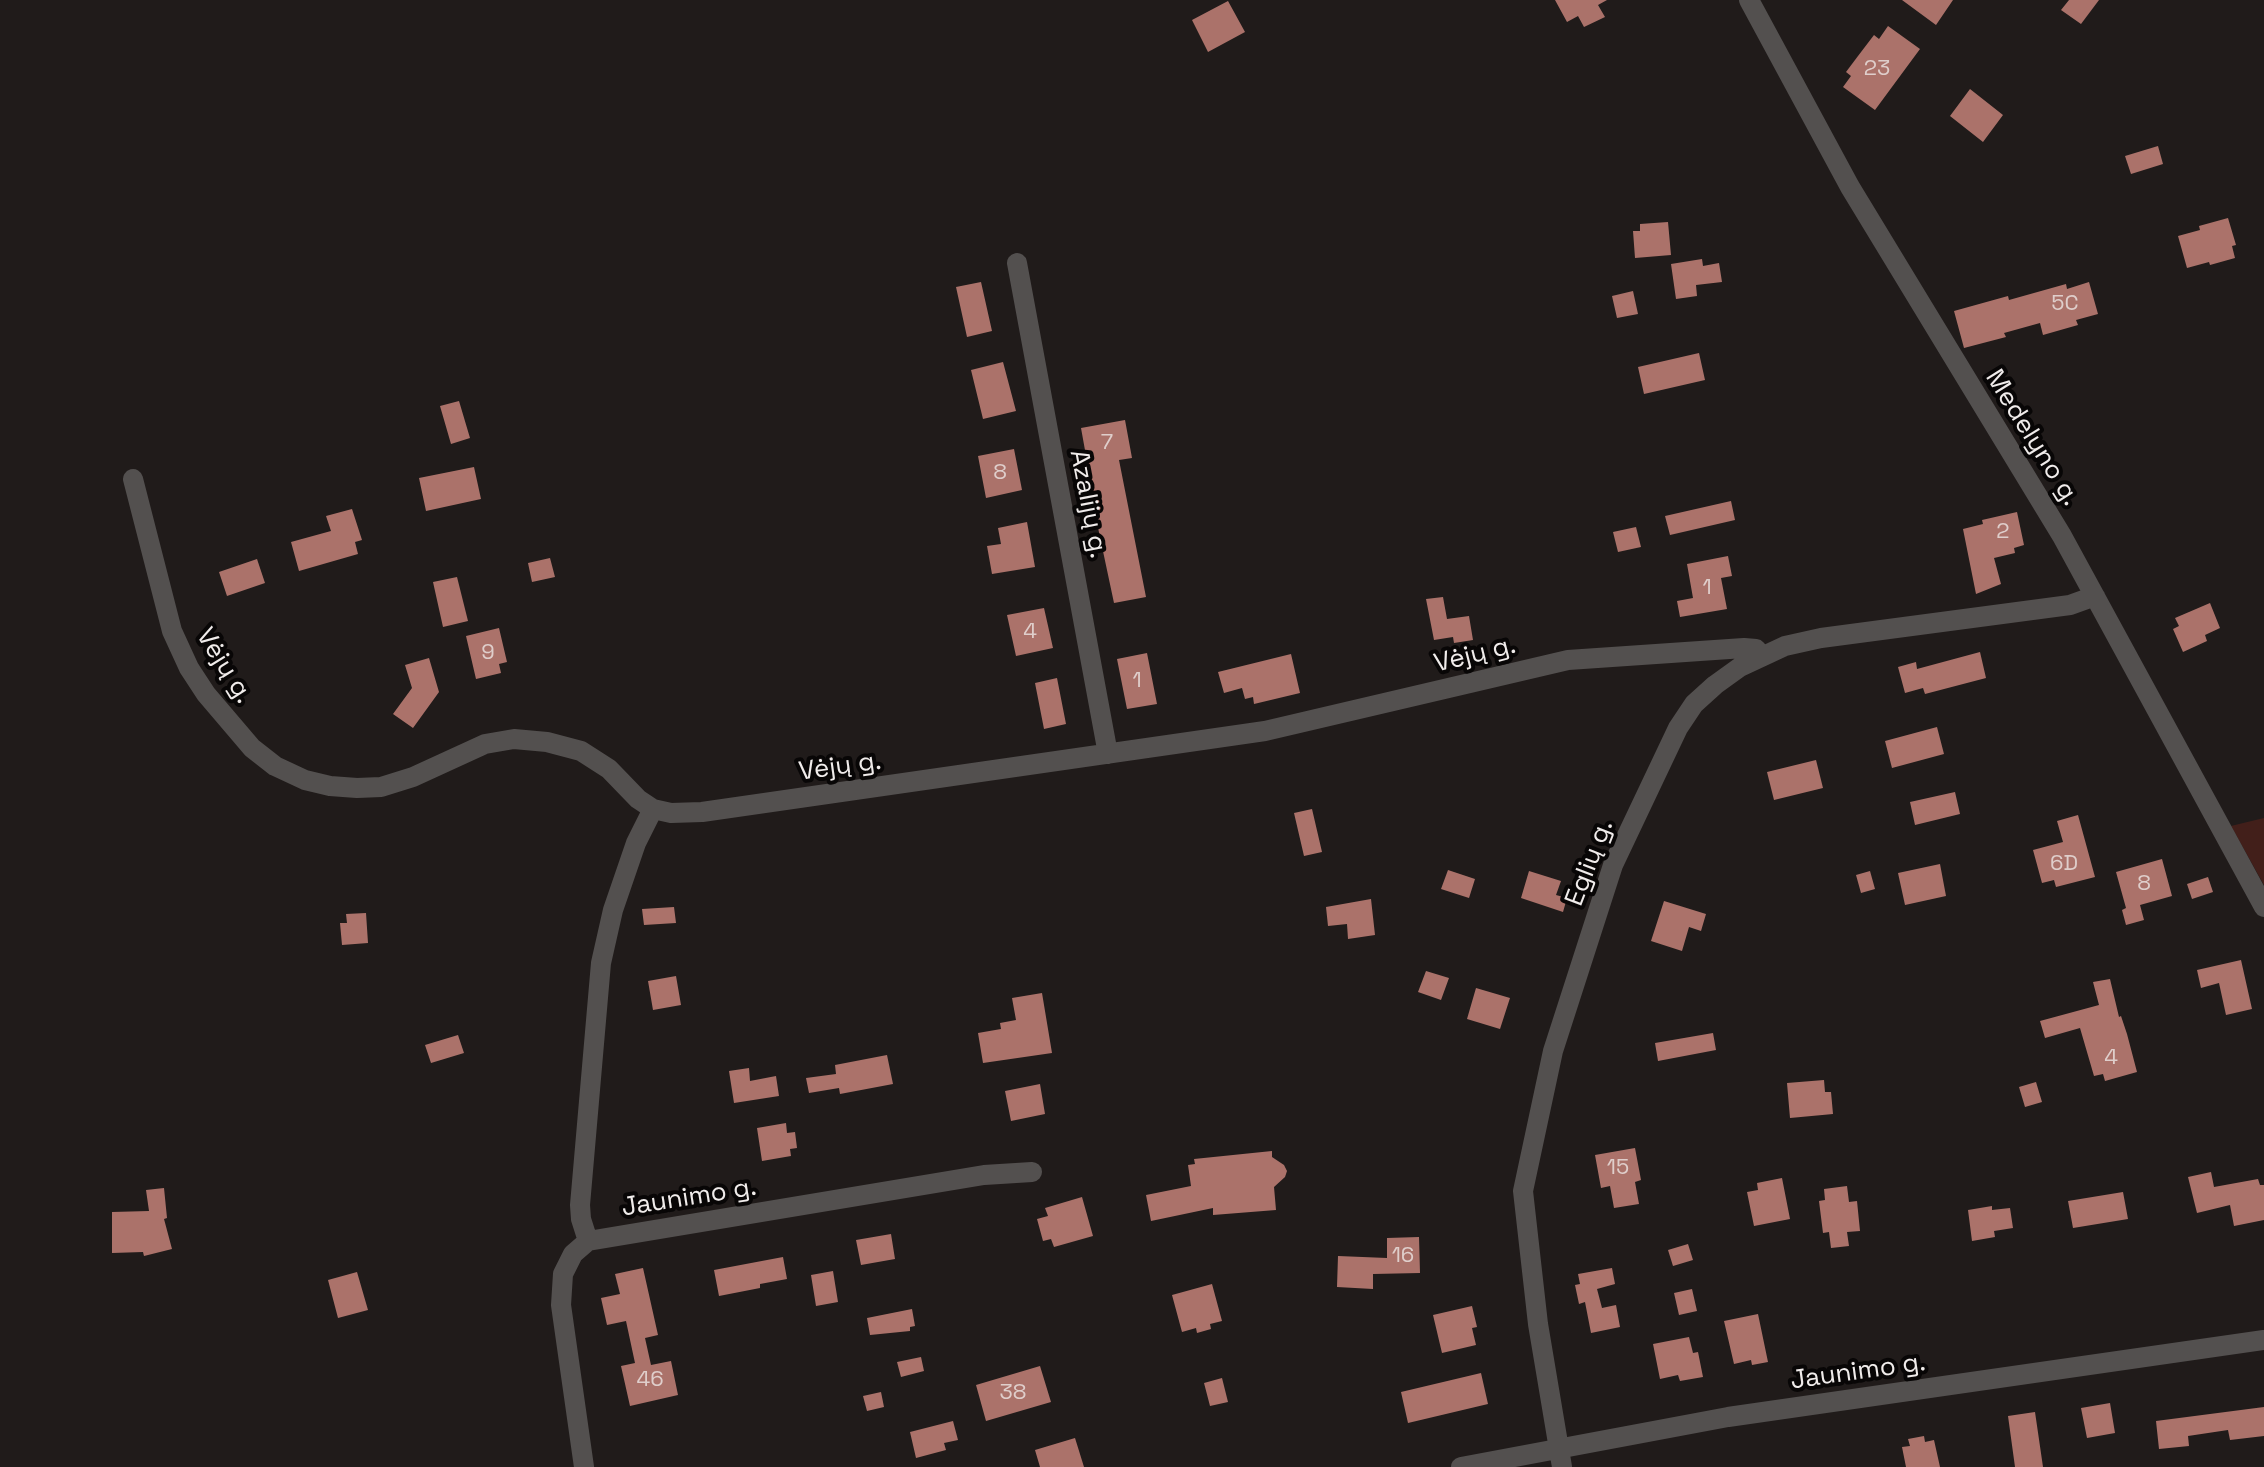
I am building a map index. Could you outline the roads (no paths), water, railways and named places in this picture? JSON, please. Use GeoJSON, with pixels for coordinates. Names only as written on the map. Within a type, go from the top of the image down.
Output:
{"type":"FeatureCollection","features":[{"type":"Feature","properties":{"kind":"street","name":"Medelyno g."},"geometry":{"type":"LineString","coordinates":[[1749,0],[1850,187],[2062,536],[2264,907]]}},
{"type":"Feature","properties":{"kind":"street","name":"Azalijų g."},"geometry":{"type":"LineString","coordinates":[[1017,263],[1108,754]]}},
{"type":"Feature","properties":{"kind":"street","name":"Vėjų g."},"geometry":{"type":"LineString","coordinates":[[133,479],[163,602],[189,668],[229,724],[252,748],[275,766],[305,780],[330,786],[381,787],[413,777],[485,744],[514,739],[547,742],[581,751],[595,759],[653,809],[671,813],[702,812],[1265,731],[1568,660],[1714,648],[1756,649],[1762,656]]}},
{"type":"Feature","properties":{"kind":"street","name":"Eglių g."},"geometry":{"type":"LineString","coordinates":[[1559,1458],[1538,1324],[1523,1191],[1553,1051],[1613,865],[1678,728],[1694,704],[1715,685],[1762,656],[1785,646],[1821,638],[2070,605],[2095,596]]}},
{"type":"Feature","properties":{"kind":"street"},"geometry":{"type":"LineString","coordinates":[[584,1467],[561,1305],[563,1274],[573,1254],[588,1241],[580,1205],[601,963],[613,910],[636,843],[653,809]]}},
{"type":"Feature","properties":{"kind":"street","name":"Jaunimo g."},"geometry":{"type":"LineString","coordinates":[[588,1241],[984,1175],[1032,1172]]}},
{"type":"Feature","properties":{"kind":"street","name":"Jaunimo g."},"geometry":{"type":"LineString","coordinates":[[1461,1467],[1559,1458],[1728,1417],[2264,1340]]}}]}
